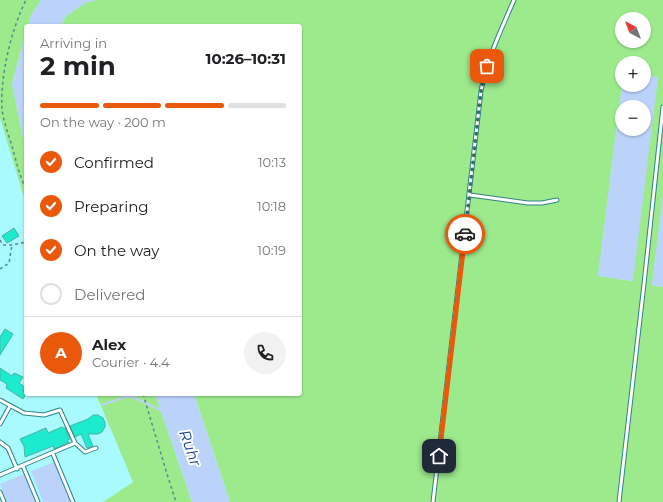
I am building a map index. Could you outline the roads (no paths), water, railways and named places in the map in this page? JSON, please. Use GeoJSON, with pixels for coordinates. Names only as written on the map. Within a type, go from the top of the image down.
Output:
{"type":"FeatureCollection","features":[{"type":"Feature","properties":{"kind":"lane"},"geometry":{"type":"LineString","coordinates":[[433,502],[484,74],[514,0]]}},
{"type":"Feature","properties":{"kind":"lane"},"geometry":{"type":"LineString","coordinates":[[619,502],[663,107]]}},
{"type":"Feature","properties":{"kind":"lane"},"geometry":{"type":"LineString","coordinates":[[470,194],[528,203],[542,203],[557,200]]}},
{"type":"Feature","properties":{"kind":"lane"},"geometry":{"type":"LineString","coordinates":[[0,400],[24,413],[44,415],[60,410],[75,443],[85,452],[96,448]]}},
{"type":"Feature","properties":{"kind":"lane"},"geometry":{"type":"LineString","coordinates":[[0,424],[10,406]]}},
{"type":"Feature","properties":{"kind":"lane"},"geometry":{"type":"LineString","coordinates":[[0,442],[8,448],[16,469]]}},
{"type":"Feature","properties":{"kind":"lane"},"geometry":{"type":"LineString","coordinates":[[0,475],[53,454],[75,443]]}},
{"type":"Feature","properties":{"kind":"lane"},"geometry":{"type":"LineString","coordinates":[[53,454],[73,502]]}},
{"type":"Feature","properties":{"kind":"lane"},"geometry":{"type":"LineString","coordinates":[[23,466],[38,502]]}},
{"type":"Feature","properties":{"kind":"lane"},"geometry":{"type":"LineString","coordinates":[[0,492],[4,502]]}},
{"type":"Feature","properties":{"kind":"water"},"geometry":{"type":"Polygon","coordinates":[[[41,0],[96,0],[85,3],[65,17],[62,24],[29,24],[31,15],[41,0]]]}},
{"type":"Feature","properties":{"kind":"water"},"geometry":{"type":"Polygon","coordinates":[[[24,39],[24,142],[12,84],[24,39]]]}},
{"type":"Feature","properties":{"kind":"water"},"geometry":{"type":"Polygon","coordinates":[[[651,76],[658,77],[651,134],[651,100],[620,100],[621,92],[651,92],[651,76]]]}},
{"type":"Feature","properties":{"kind":"water"},"geometry":{"type":"Polygon","coordinates":[[[616,136],[651,136],[633,281],[598,276],[616,136]]]}},
{"type":"Feature","properties":{"kind":"water"},"geometry":{"type":"Polygon","coordinates":[[[663,195],[663,287],[652,285],[663,195]]]}},
{"type":"Feature","properties":{"kind":"water","name":"Ruhr"},"geometry":{"type":"Polygon","coordinates":[[[156,396],[195,396],[230,502],[192,502],[156,396]]]}},
{"type":"Feature","properties":{"kind":"water"},"geometry":{"type":"Polygon","coordinates":[[[54,462],[71,502],[43,502],[31,471],[54,462]]]}},
{"type":"Feature","properties":{"kind":"water"},"geometry":{"type":"Polygon","coordinates":[[[24,474],[35,502],[7,502],[0,484],[24,474]]]}},
{"type":"Feature","properties":{"kind":"waterway"},"geometry":{"type":"LineString","coordinates":[[102,405],[125,397],[133,397],[162,411]]}}]}
